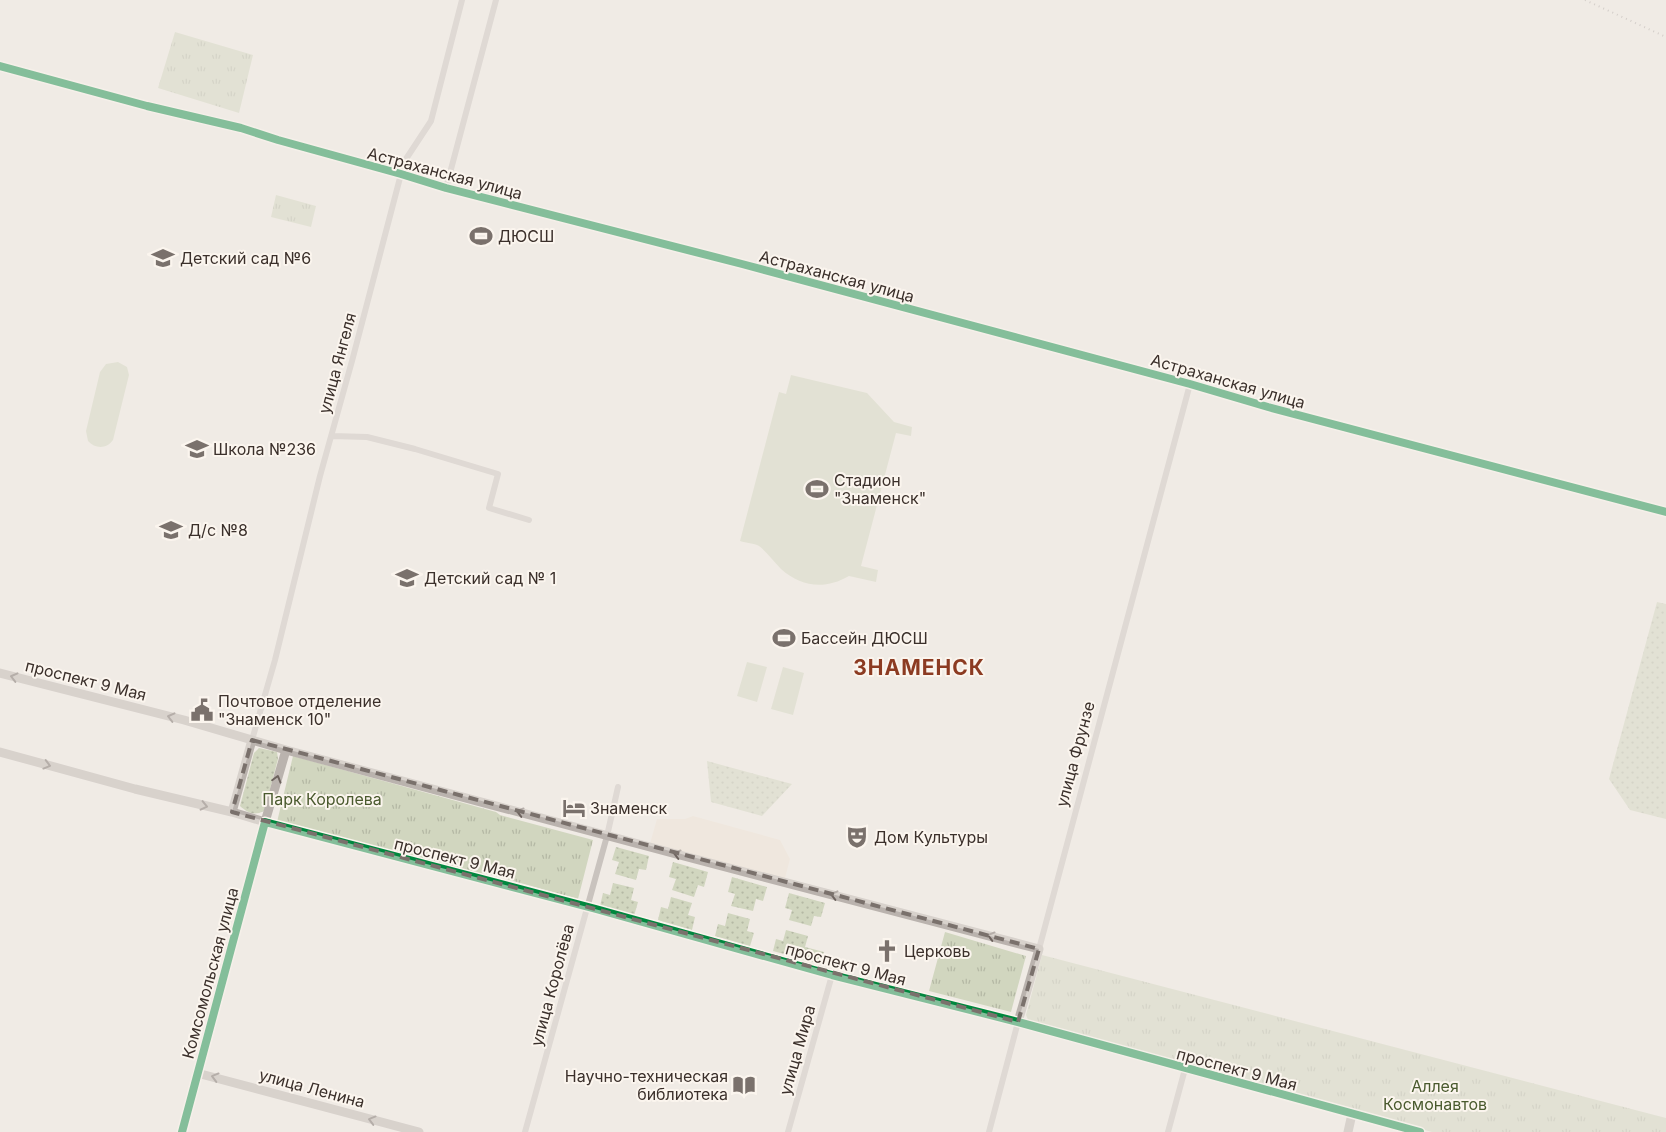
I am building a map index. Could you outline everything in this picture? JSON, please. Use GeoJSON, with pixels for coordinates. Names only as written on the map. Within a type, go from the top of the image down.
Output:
{"type":"FeatureCollection","features":[{"type":"Feature","properties":{"kind":"street","name":"улица Янгеля"},"geometry":{"type":"LineString","coordinates":[[252,740],[275,660],[320,476],[404,162],[431,121],[462,0]]}},
{"type":"Feature","properties":{"kind":"street"},"geometry":{"type":"LineString","coordinates":[[446,188],[496,0]]}},
{"type":"Feature","properties":{"kind":"street","name":"Астраханская улица"},"geometry":{"type":"LineString","coordinates":[[0,66],[146,106],[242,128],[446,188],[742,264],[1190,384],[1268,407],[1666,512]]}},
{"type":"Feature","properties":{"kind":"street","name":"улица Фрунзе"},"geometry":{"type":"LineString","coordinates":[[989,1132],[1190,384]]}},
{"type":"Feature","properties":{"kind":"street"},"geometry":{"type":"LineString","coordinates":[[332,436],[356,436],[378,439],[498,474],[489,508],[529,520]]}},
{"type":"Feature","properties":{"kind":"street","name":"проспект 9 Мая"},"geometry":{"type":"LineString","coordinates":[[0,673],[184,720],[286,750]]}},
{"type":"Feature","properties":{"kind":"street"},"geometry":{"type":"LineString","coordinates":[[0,752],[135,789],[232,812],[252,740]]}},
{"type":"Feature","properties":{"kind":"street"},"geometry":{"type":"LineString","coordinates":[[265,822],[286,750],[607,836],[1039,948]]}},
{"type":"Feature","properties":{"kind":"street","name":"улица Королёва"},"geometry":{"type":"LineString","coordinates":[[525,1132],[607,836],[618,787]]}},
{"type":"Feature","properties":{"kind":"street","name":"проспект 9 Мая"},"geometry":{"type":"LineString","coordinates":[[232,812],[832,975],[1018,1022],[1420,1132]]}},
{"type":"Feature","properties":{"kind":"street","name":"Комсомольская улица"},"geometry":{"type":"LineString","coordinates":[[182,1132],[265,822]]}},
{"type":"Feature","properties":{"kind":"street","name":"улица Мира"},"geometry":{"type":"LineString","coordinates":[[788,1132],[832,975]]}},
{"type":"Feature","properties":{"kind":"street"},"geometry":{"type":"LineString","coordinates":[[1168,1132],[1185,1069]]}},
{"type":"Feature","properties":{"kind":"street","name":"улица Ленина"},"geometry":{"type":"LineString","coordinates":[[197,1073],[419,1132]]}},
{"type":"Feature","properties":{"kind":"street"},"geometry":{"type":"LineString","coordinates":[[1348,1132],[1352,1114]]}},
{"type":"Feature","properties":{"kind":"highlighted area"},"geometry":{"type":"Polygon","coordinates":[[[252,740],[1039,949],[1018,1022],[232,812],[252,740]]]}},
{"type":"Feature","properties":{"kind":"green space"},"geometry":{"type":"Polygon","coordinates":[[[175,32],[253,55],[239,113],[158,88],[175,32]]]}},
{"type":"Feature","properties":{"kind":"green space"},"geometry":{"type":"Polygon","coordinates":[[[276,195],[316,206],[311,227],[271,217],[276,195]]]}},
{"type":"Feature","properties":{"kind":"green space"},"geometry":{"type":"Polygon","coordinates":[[[118,362],[127,367],[129,375],[113,440],[108,445],[97,447],[88,441],[86,431],[100,372],[106,364],[118,362]]]}},
{"type":"Feature","properties":{"kind":"green space","name":"Стадион \"Знаменск\""},"geometry":{"type":"Polygon","coordinates":[[[791,375],[867,393],[894,422],[912,427],[911,436],[896,433],[861,566],[878,570],[876,582],[849,576],[822,585],[805,583],[781,569],[759,546],[740,541],[779,392],[786,394],[791,375]]]}},
{"type":"Feature","properties":{"kind":"green space"},"geometry":{"type":"Polygon","coordinates":[[[1657,602],[1666,604],[1666,819],[1630,810],[1609,779],[1657,602]]]}},
{"type":"Feature","properties":{"kind":"green space"},"geometry":{"type":"Polygon","coordinates":[[[747,662],[767,667],[757,702],[737,696],[747,662]]]}},
{"type":"Feature","properties":{"kind":"green space"},"geometry":{"type":"Polygon","coordinates":[[[783,667],[804,673],[793,715],[771,709],[783,667]]]}},
{"type":"Feature","properties":{"kind":"green space"},"geometry":{"type":"Polygon","coordinates":[[[259,748],[277,752],[278,759],[264,811],[254,813],[248,812],[240,806],[254,753],[259,748]]]}},
{"type":"Feature","properties":{"kind":"green space","name":"Парк Королева"},"geometry":{"type":"Polygon","coordinates":[[[293,756],[593,840],[578,899],[485,873],[479,874],[277,822],[293,756]]]}},
{"type":"Feature","properties":{"kind":"green space"},"geometry":{"type":"Polygon","coordinates":[[[707,761],[792,784],[762,816],[711,802],[707,761]]]}},
{"type":"Feature","properties":{"kind":"green space"},"geometry":{"type":"Polygon","coordinates":[[[616,847],[649,856],[646,870],[639,869],[636,880],[615,874],[619,862],[612,860],[616,847]]]}},
{"type":"Feature","properties":{"kind":"green space"},"geometry":{"type":"Polygon","coordinates":[[[673,862],[708,872],[704,887],[698,885],[694,897],[672,890],[676,879],[669,877],[673,862]]]}},
{"type":"Feature","properties":{"kind":"green space"},"geometry":{"type":"Polygon","coordinates":[[[732,877],[767,887],[763,901],[756,899],[753,911],[731,906],[735,894],[728,892],[732,877]]]}},
{"type":"Feature","properties":{"kind":"green space"},"geometry":{"type":"Polygon","coordinates":[[[613,883],[634,888],[631,900],[638,902],[634,916],[600,906],[603,893],[610,895],[613,883]]]}},
{"type":"Feature","properties":{"kind":"green space"},"geometry":{"type":"Polygon","coordinates":[[[789,893],[825,903],[821,917],[814,916],[811,926],[789,920],[792,910],[785,908],[789,893]]]}},
{"type":"Feature","properties":{"kind":"green space"},"geometry":{"type":"Polygon","coordinates":[[[671,897],[692,903],[688,915],[695,917],[692,930],[658,920],[661,907],[668,909],[671,897]]]}},
{"type":"Feature","properties":{"kind":"green space"},"geometry":{"type":"Polygon","coordinates":[[[728,913],[750,919],[747,931],[754,933],[750,946],[715,936],[718,924],[725,926],[728,913]]]}},
{"type":"Feature","properties":{"kind":"green space"},"geometry":{"type":"Polygon","coordinates":[[[786,930],[808,936],[805,947],[824,952],[820,964],[773,951],[776,939],[783,941],[786,930]]]}},
{"type":"Feature","properties":{"kind":"green space"},"geometry":{"type":"Polygon","coordinates":[[[945,932],[1026,956],[1011,1012],[929,991],[945,932]]]}},
{"type":"Feature","properties":{"kind":"green space","name":"Аллея Космонавтов"},"geometry":{"type":"Polygon","coordinates":[[[1042,955],[1666,1118],[1666,1132],[1432,1132],[1030,1024],[1026,1015],[1042,955]]]}},
{"type":"Feature","properties":{"kind":"shaded area"},"geometry":{"type":"Polygon","coordinates":[[[693,816],[780,840],[790,859],[784,882],[649,847],[657,819],[685,819],[693,816]]]}},
{"type":"Feature","properties":{"kind":"railway"},"geometry":{"type":"LineString","coordinates":[[1585,0],[1666,37]]}},
{"type":"Feature","properties":{"kind":"cycle path"},"geometry":{"type":"LineString","coordinates":[[0,66],[147,106],[241,128],[446,188],[742,264],[1190,384],[1268,407],[1666,512]]}},
{"type":"Feature","properties":{"kind":"cycle path"},"geometry":{"type":"LineString","coordinates":[[182,1132],[265,822],[596,909],[832,975],[1018,1022],[1420,1132]]}},
{"type":"Feature","properties":{"kind":"place","name":"ДЮСШ"},"geometry":{"type":"Point","coordinates":[481,236]}},
{"type":"Feature","properties":{"kind":"place","name":"Детский сад №6"},"geometry":{"type":"Point","coordinates":[163,258]}},
{"type":"Feature","properties":{"kind":"place","name":"Школа №236"},"geometry":{"type":"Point","coordinates":[197,449]}},
{"type":"Feature","properties":{"kind":"place","name":"Стадион \"Знаменск\""},"geometry":{"type":"Point","coordinates":[817,489]}},
{"type":"Feature","properties":{"kind":"place","name":"Д/с №8"},"geometry":{"type":"Point","coordinates":[171,530]}},
{"type":"Feature","properties":{"kind":"place","name":"Детский сад № 1"},"geometry":{"type":"Point","coordinates":[407,578]}},
{"type":"Feature","properties":{"kind":"place","name":"Бассейн ДЮСШ"},"geometry":{"type":"Point","coordinates":[784,638]}},
{"type":"Feature","properties":{"kind":"place","name":"Почтовое отделение \"Знаменск 10\""},"geometry":{"type":"Point","coordinates":[202,710]}},
{"type":"Feature","properties":{"kind":"place","name":"Знаменск"},"geometry":{"type":"Point","coordinates":[574,808]}},
{"type":"Feature","properties":{"kind":"place","name":"Дом Культуры"},"geometry":{"type":"Point","coordinates":[857,837]}},
{"type":"Feature","properties":{"kind":"place","name":"Церковь"},"geometry":{"type":"Point","coordinates":[887,951]}},
{"type":"Feature","properties":{"kind":"place","name":"Научно-техническая библиотека"},"geometry":{"type":"Point","coordinates":[744,1085]}},
{"type":"Feature","properties":{"kind":"district","name":"ЗНАМЕНСК"},"geometry":{"type":"Point","coordinates":[919,668]}}]}
